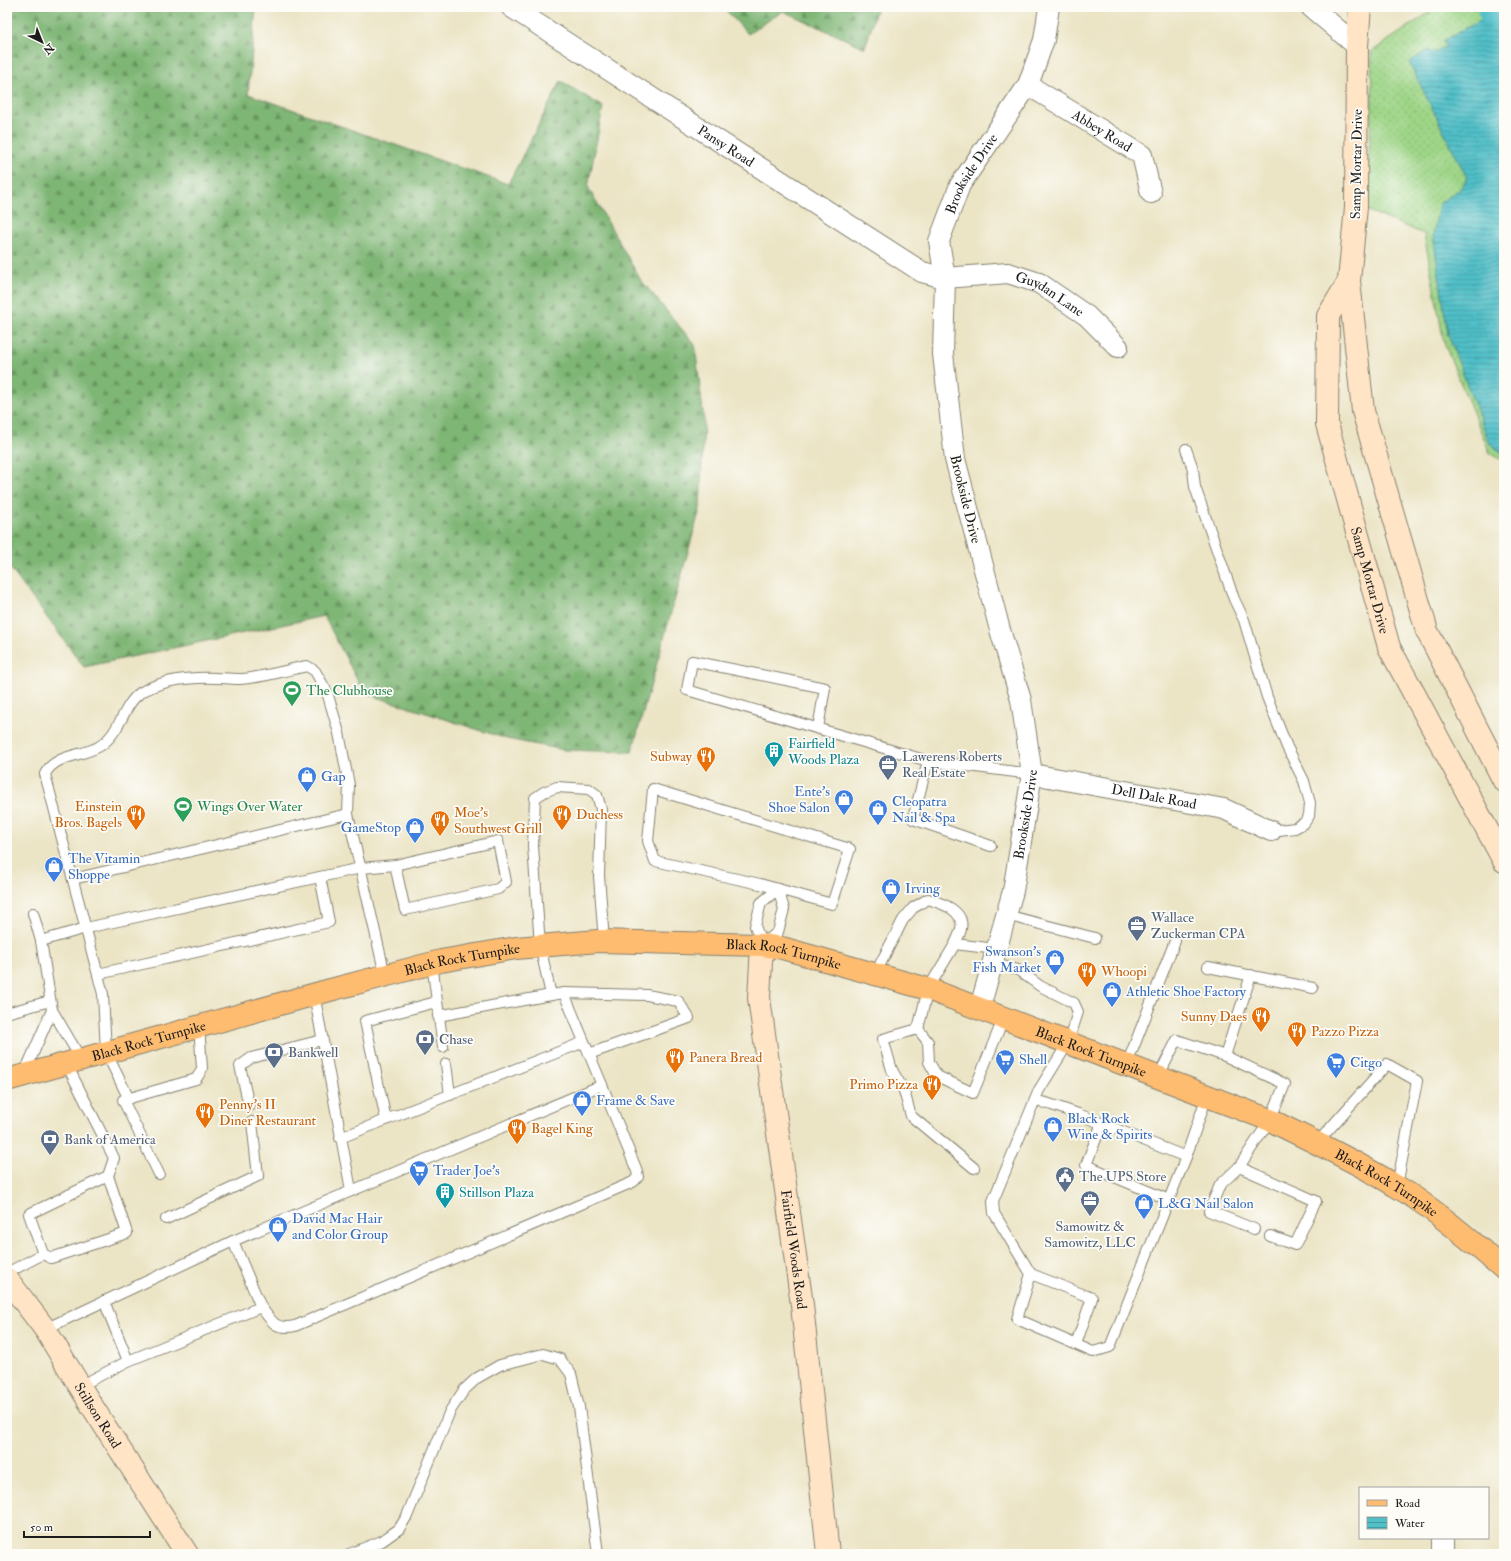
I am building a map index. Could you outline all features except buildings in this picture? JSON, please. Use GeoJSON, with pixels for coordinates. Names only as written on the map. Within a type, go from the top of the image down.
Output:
{"type":"FeatureCollection","features":[{"type":"Feature","properties":{"kind":"main road","name":"Samp Mortar Drive"},"geometry":{"type":"LineString","coordinates":[[1360,7],[1357,46],[1356,207],[1349,281],[1364,411],[1427,631],[1504,781]]}},
{"type":"Feature","properties":{"kind":"main road","name":"Samp Mortar Drive"},"geometry":{"type":"LineString","coordinates":[[1349,281],[1328,316],[1327,424],[1389,647],[1504,861]]}},
{"type":"Feature","properties":{"kind":"main road","name":"Black Rock Turnpike"},"geometry":{"type":"LineString","coordinates":[[15,1077],[385,975],[432,963],[516,948],[604,941],[762,945],[782,948],[928,988],[1270,1120],[1317,1143],[1397,1186],[1465,1234],[1504,1269]]}},
{"type":"Feature","properties":{"kind":"main road","name":"Fairfield Woods Road"},"geometry":{"type":"LineString","coordinates":[[762,945],[759,998],[802,1305],[828,1554]]}},
{"type":"Feature","properties":{"kind":"main road","name":"Stillson Road"},"geometry":{"type":"LineString","coordinates":[[10,1289],[45,1329],[187,1554]]}},
{"type":"Feature","properties":{"kind":"street","name":"Pansy Road"},"geometry":{"type":"LineString","coordinates":[[512,7],[922,272],[945,278]]}},
{"type":"Feature","properties":{"kind":"street","name":"Brookside Drive"},"geometry":{"type":"LineString","coordinates":[[980,1008],[1012,892],[1032,774],[1021,700],[1000,630],[955,459],[943,354],[945,278],[939,241],[960,185],[1028,85],[1044,40],[1049,7]]}},
{"type":"Feature","properties":{"kind":"street"},"geometry":{"type":"LineString","coordinates":[[1311,7],[1357,46]]}},
{"type":"Feature","properties":{"kind":"street","name":"Abbey Road"},"geometry":{"type":"LineString","coordinates":[[1028,85],[1142,155],[1151,193]]}},
{"type":"Feature","properties":{"kind":"street","name":"Guydan Lane"},"geometry":{"type":"LineString","coordinates":[[945,278],[1008,273],[1039,283],[1087,316],[1118,346]]}},
{"type":"Feature","properties":{"kind":"street","name":"Dell Dale Road"},"geometry":{"type":"LineString","coordinates":[[1032,774],[1224,809],[1271,831]]}},
{"type":"Feature","properties":{"kind":"street"},"geometry":{"type":"LineString","coordinates":[[1442,1554],[1444,1539]]}},
{"type":"Feature","properties":{"kind":"lane"},"geometry":{"type":"LineString","coordinates":[[1186,449],[1193,468],[1195,488],[1234,598],[1244,620],[1267,698],[1287,747],[1304,781],[1310,803],[1310,816],[1304,823],[1295,828],[1271,831]]}},
{"type":"Feature","properties":{"kind":"lane"},"geometry":{"type":"LineString","coordinates":[[818,728],[825,688],[692,661],[687,690],[928,761],[1032,774]]}},
{"type":"Feature","properties":{"kind":"lane"},"geometry":{"type":"LineString","coordinates":[[128,1097],[106,1052],[104,994],[45,774],[48,767],[55,762],[98,747],[106,742],[113,734],[131,702],[139,694],[153,686],[184,678],[243,679],[307,666],[315,671],[328,692],[339,733],[349,785],[348,814],[385,975]]}},
{"type":"Feature","properties":{"kind":"lane"},"geometry":{"type":"LineString","coordinates":[[928,761],[912,819],[991,846]]}},
{"type":"Feature","properties":{"kind":"lane"},"geometry":{"type":"LineString","coordinates":[[551,996],[540,946],[533,846],[535,798],[544,792],[557,787],[589,789],[597,795],[601,809],[599,876],[604,941]]}},
{"type":"Feature","properties":{"kind":"lane"},"geometry":{"type":"LineString","coordinates":[[653,789],[850,849],[832,904],[778,889],[655,861],[648,841],[653,789]]}},
{"type":"Feature","properties":{"kind":"lane"},"geometry":{"type":"LineString","coordinates":[[73,879],[348,814]]}},
{"type":"Feature","properties":{"kind":"lane"},"geometry":{"type":"LineString","coordinates":[[41,941],[86,928],[361,868],[395,865],[498,841],[506,882],[498,889],[405,910],[395,865]]}},
{"type":"Feature","properties":{"kind":"lane"},"geometry":{"type":"LineString","coordinates":[[98,974],[329,922],[320,877]]}},
{"type":"Feature","properties":{"kind":"lane"},"geometry":{"type":"LineString","coordinates":[[778,889],[784,909],[778,932],[762,945],[755,926],[761,903],[778,889]]}},
{"type":"Feature","properties":{"kind":"lane"},"geometry":{"type":"LineString","coordinates":[[875,974],[903,920],[913,908],[928,899],[947,905],[958,914],[962,927],[955,944],[928,988],[918,1030]]}},
{"type":"Feature","properties":{"kind":"lane"},"geometry":{"type":"LineString","coordinates":[[33,913],[41,941],[51,1006],[114,1158],[108,1176],[126,1233],[51,1258],[43,1254],[29,1214],[108,1176]]}},
{"type":"Feature","properties":{"kind":"lane"},"geometry":{"type":"LineString","coordinates":[[1006,915],[1095,938]]}},
{"type":"Feature","properties":{"kind":"lane"},"geometry":{"type":"LineString","coordinates":[[1127,1064],[1175,941]]}},
{"type":"Feature","properties":{"kind":"lane"},"geometry":{"type":"LineString","coordinates":[[955,944],[994,956],[1022,972],[1040,986],[1074,1003],[1077,1008],[1078,1012],[1068,1043],[1039,1090],[992,1201],[994,1213],[1031,1274],[1092,1298],[1076,1344]]}},
{"type":"Feature","properties":{"kind":"lane"},"geometry":{"type":"LineString","coordinates":[[432,963],[443,1047]]}},
{"type":"Feature","properties":{"kind":"lane"},"geometry":{"type":"LineString","coordinates":[[1208,967],[1313,988]]}},
{"type":"Feature","properties":{"kind":"lane"},"geometry":{"type":"LineString","coordinates":[[1225,1056],[1250,975]]}},
{"type":"Feature","properties":{"kind":"lane"},"geometry":{"type":"LineString","coordinates":[[233,1241],[261,1307],[273,1324],[284,1328],[295,1326],[633,1182],[638,1177],[638,1171],[564,993]]}},
{"type":"Feature","properties":{"kind":"lane"},"geometry":{"type":"LineString","coordinates":[[438,1016],[564,993],[648,995],[678,1001],[689,1018],[589,1054]]}},
{"type":"Feature","properties":{"kind":"lane"},"geometry":{"type":"LineString","coordinates":[[314,994],[351,1190]]}},
{"type":"Feature","properties":{"kind":"lane"},"geometry":{"type":"LineString","coordinates":[[386,1120],[365,1021],[436,1002]]}},
{"type":"Feature","properties":{"kind":"lane"},"geometry":{"type":"LineString","coordinates":[[10,1012],[51,1006]]}},
{"type":"Feature","properties":{"kind":"lane"},"geometry":{"type":"LineString","coordinates":[[15,1077],[51,1006]]}},
{"type":"Feature","properties":{"kind":"lane"},"geometry":{"type":"LineString","coordinates":[[918,1030],[928,1042],[929,1062],[937,1076],[973,1093],[1004,1018]]}},
{"type":"Feature","properties":{"kind":"lane"},"geometry":{"type":"LineString","coordinates":[[159,1174],[123,1100],[128,1097],[196,1078],[202,1068],[199,1026]]}},
{"type":"Feature","properties":{"kind":"lane"},"geometry":{"type":"LineString","coordinates":[[918,1030],[883,1039],[892,1070],[904,1091],[911,1116],[974,1168]]}},
{"type":"Feature","properties":{"kind":"lane"},"geometry":{"type":"LineString","coordinates":[[249,1106],[240,1066],[251,1058],[322,1040]]}},
{"type":"Feature","properties":{"kind":"lane"},"geometry":{"type":"LineString","coordinates":[[1158,1077],[1176,1040],[1225,1056],[1285,1084],[1270,1120],[1239,1167],[1220,1185],[1209,1211],[1254,1229]]}},
{"type":"Feature","properties":{"kind":"lane"},"geometry":{"type":"LineString","coordinates":[[340,1138],[584,1042]]}},
{"type":"Feature","properties":{"kind":"lane"},"geometry":{"type":"LineString","coordinates":[[446,1064],[450,1095]]}},
{"type":"Feature","properties":{"kind":"lane"},"geometry":{"type":"LineString","coordinates":[[1317,1143],[1387,1064],[1417,1082],[1397,1186]]}},
{"type":"Feature","properties":{"kind":"lane"},"geometry":{"type":"LineString","coordinates":[[45,1329],[233,1241],[602,1085]]}},
{"type":"Feature","properties":{"kind":"lane"},"geometry":{"type":"LineString","coordinates":[[1031,1274],[1017,1319],[1093,1352],[1110,1347],[1186,1157],[1207,1096]]}},
{"type":"Feature","properties":{"kind":"lane"},"geometry":{"type":"LineString","coordinates":[[1035,1100],[1102,1123],[1186,1157]]}},
{"type":"Feature","properties":{"kind":"lane"},"geometry":{"type":"LineString","coordinates":[[166,1219],[258,1176],[252,1122]]}},
{"type":"Feature","properties":{"kind":"lane"},"geometry":{"type":"LineString","coordinates":[[1102,1123],[1086,1165],[1169,1200]]}},
{"type":"Feature","properties":{"kind":"lane"},"geometry":{"type":"LineString","coordinates":[[1239,1167],[1316,1201],[1295,1245],[1270,1236]]}},
{"type":"Feature","properties":{"kind":"lane"},"geometry":{"type":"LineString","coordinates":[[7,1273],[43,1254]]}},
{"type":"Feature","properties":{"kind":"lane"},"geometry":{"type":"LineString","coordinates":[[104,1302],[128,1361]]}},
{"type":"Feature","properties":{"kind":"lane"},"geometry":{"type":"LineString","coordinates":[[80,1386],[128,1361],[261,1307]]}},
{"type":"Feature","properties":{"kind":"lane"},"geometry":{"type":"LineString","coordinates":[[349,1554],[382,1541],[399,1529],[407,1516],[450,1411],[464,1390],[477,1378],[500,1365],[543,1354],[560,1358],[571,1374],[579,1407],[598,1554]]}},
{"type":"Feature","properties":{"kind":"green space"},"geometry":{"type":"Polygon","coordinates":[[[7,7],[256,7],[248,94],[508,184],[561,81],[603,107],[588,187],[640,279],[695,345],[704,421],[700,509],[632,752],[564,750],[507,739],[364,693],[324,616],[84,667],[7,564],[7,7]]]}},
{"type":"Feature","properties":{"kind":"green space"},"geometry":{"type":"Polygon","coordinates":[[[723,7],[877,7],[865,48],[783,11],[748,34],[723,7]]]}},
{"type":"Feature","properties":{"kind":"green space"},"geometry":{"type":"Polygon","coordinates":[[[1433,7],[1504,7],[1504,461],[1490,453],[1444,343],[1424,234],[1366,210],[1372,99],[1371,52],[1433,10],[1433,7]]]}},
{"type":"Feature","properties":{"kind":"water"},"geometry":{"type":"Polygon","coordinates":[[[1504,7],[1504,454],[1490,444],[1448,335],[1433,235],[1439,204],[1460,189],[1467,178],[1409,62],[1429,50],[1432,54],[1446,46],[1443,41],[1504,7]]]}},
{"type":"Feature","properties":{"kind":"waterway"},"geometry":{"type":"LineString","coordinates":[[1492,7],[1494,13]]}},
{"type":"Feature","properties":{"kind":"place","name":"The Clubhouse"},"geometry":{"type":"Point","coordinates":[292,707]}},
{"type":"Feature","properties":{"kind":"place","name":"Fairfield Woods Plaza"},"geometry":{"type":"Point","coordinates":[774,768]}},
{"type":"Feature","properties":{"kind":"place","name":"Subway"},"geometry":{"type":"Point","coordinates":[706,773]}},
{"type":"Feature","properties":{"kind":"place","name":"Lawerens Roberts Real Estate"},"geometry":{"type":"Point","coordinates":[888,781]}},
{"type":"Feature","properties":{"kind":"place","name":"Gap"},"geometry":{"type":"Point","coordinates":[307,793]}},
{"type":"Feature","properties":{"kind":"place","name":"Ente's Shoe Salon"},"geometry":{"type":"Point","coordinates":[844,816]}},
{"type":"Feature","properties":{"kind":"place","name":"Wings Over Water"},"geometry":{"type":"Point","coordinates":[183,823]}},
{"type":"Feature","properties":{"kind":"place","name":"Cleopatra Nail & Spa"},"geometry":{"type":"Point","coordinates":[878,826]}},
{"type":"Feature","properties":{"kind":"place","name":"Einstein Bros. Bagels"},"geometry":{"type":"Point","coordinates":[136,831]}},
{"type":"Feature","properties":{"kind":"place","name":"Duchess"},"geometry":{"type":"Point","coordinates":[562,831]}},
{"type":"Feature","properties":{"kind":"place","name":"Moe's Southwest Grill"},"geometry":{"type":"Point","coordinates":[440,837]}},
{"type":"Feature","properties":{"kind":"place","name":"GameStop"},"geometry":{"type":"Point","coordinates":[415,844]}},
{"type":"Feature","properties":{"kind":"place","name":"The Vitamin Shoppe"},"geometry":{"type":"Point","coordinates":[54,883]}},
{"type":"Feature","properties":{"kind":"place","name":"Irving"},"geometry":{"type":"Point","coordinates":[891,905]}},
{"type":"Feature","properties":{"kind":"place","name":"Wallace Zuckerman CPA"},"geometry":{"type":"Point","coordinates":[1137,942]}},
{"type":"Feature","properties":{"kind":"place","name":"Swanson's Fish Market"},"geometry":{"type":"Point","coordinates":[1055,976]}},
{"type":"Feature","properties":{"kind":"place","name":"Whoopi"},"geometry":{"type":"Point","coordinates":[1087,988]}},
{"type":"Feature","properties":{"kind":"place","name":"Athletic Shoe Factory"},"geometry":{"type":"Point","coordinates":[1112,1008]}},
{"type":"Feature","properties":{"kind":"place","name":"Sunny Daes"},"geometry":{"type":"Point","coordinates":[1261,1033]}},
{"type":"Feature","properties":{"kind":"place","name":"Pazzo Pizza"},"geometry":{"type":"Point","coordinates":[1297,1048]}},
{"type":"Feature","properties":{"kind":"place","name":"Chase"},"geometry":{"type":"Point","coordinates":[425,1056]}},
{"type":"Feature","properties":{"kind":"place","name":"Bankwell"},"geometry":{"type":"Point","coordinates":[274,1069]}},
{"type":"Feature","properties":{"kind":"place","name":"Panera Bread"},"geometry":{"type":"Point","coordinates":[675,1074]}},
{"type":"Feature","properties":{"kind":"place","name":"Shell"},"geometry":{"type":"Point","coordinates":[1005,1076]}},
{"type":"Feature","properties":{"kind":"place","name":"Citgo"},"geometry":{"type":"Point","coordinates":[1336,1079]}},
{"type":"Feature","properties":{"kind":"place","name":"Primo Pizza"},"geometry":{"type":"Point","coordinates":[932,1101]}},
{"type":"Feature","properties":{"kind":"place","name":"Frame & Save"},"geometry":{"type":"Point","coordinates":[582,1117]}},
{"type":"Feature","properties":{"kind":"place","name":"Penny's II Diner Restaurant"},"geometry":{"type":"Point","coordinates":[205,1129]}},
{"type":"Feature","properties":{"kind":"place","name":"Black Rock Wine & Spirits"},"geometry":{"type":"Point","coordinates":[1053,1143]}},
{"type":"Feature","properties":{"kind":"place","name":"Bagel King"},"geometry":{"type":"Point","coordinates":[517,1145]}},
{"type":"Feature","properties":{"kind":"place","name":"Bank of America"},"geometry":{"type":"Point","coordinates":[50,1156]}},
{"type":"Feature","properties":{"kind":"place","name":"Trader Joe's"},"geometry":{"type":"Point","coordinates":[419,1187]}},
{"type":"Feature","properties":{"kind":"place","name":"The UPS Store"},"geometry":{"type":"Point","coordinates":[1065,1193]}},
{"type":"Feature","properties":{"kind":"place","name":"Stillson Plaza"},"geometry":{"type":"Point","coordinates":[445,1209]}},
{"type":"Feature","properties":{"kind":"place","name":"Samowitz & Samowitz, LLC"},"geometry":{"type":"Point","coordinates":[1090,1217]}},
{"type":"Feature","properties":{"kind":"place","name":"L&G Nail Salon"},"geometry":{"type":"Point","coordinates":[1144,1220]}},
{"type":"Feature","properties":{"kind":"place","name":"David Mac Hair and Color Group"},"geometry":{"type":"Point","coordinates":[278,1243]}}]}
